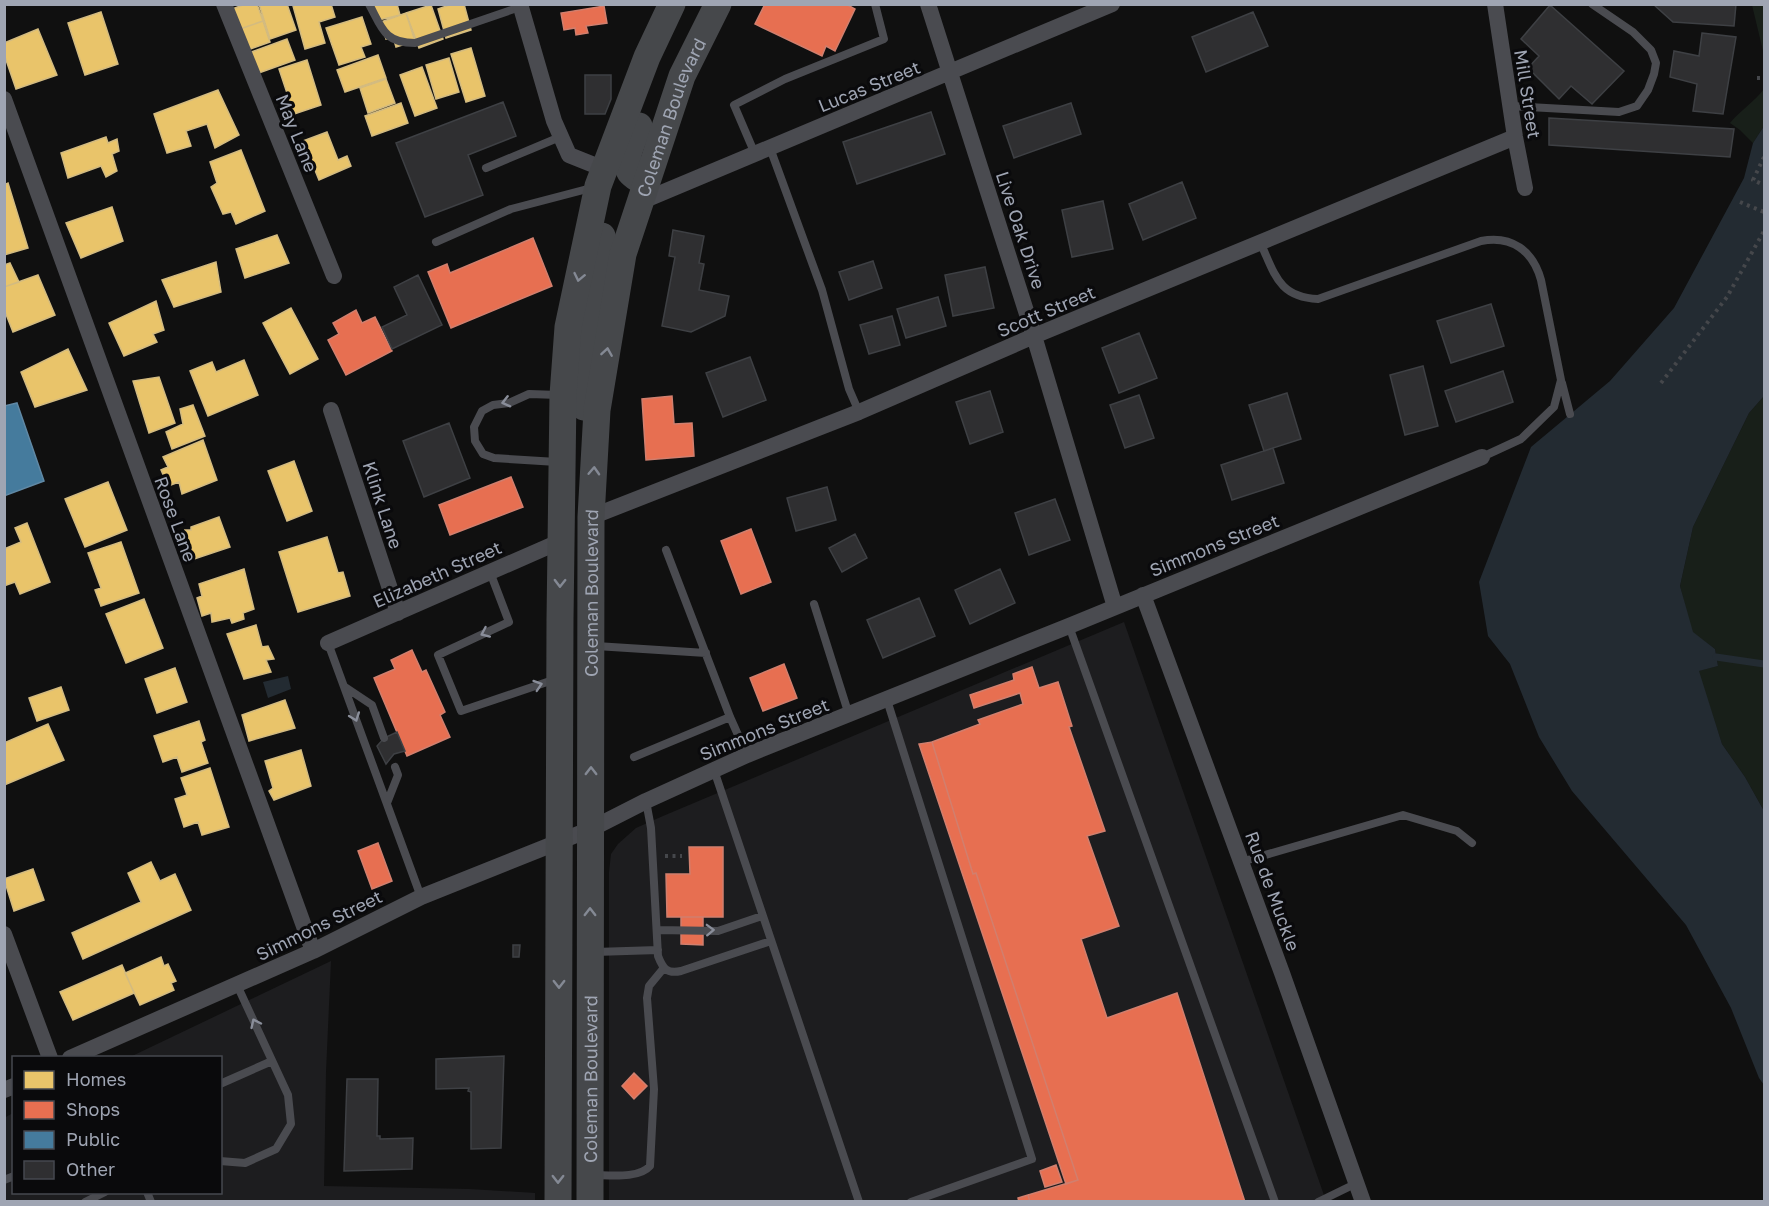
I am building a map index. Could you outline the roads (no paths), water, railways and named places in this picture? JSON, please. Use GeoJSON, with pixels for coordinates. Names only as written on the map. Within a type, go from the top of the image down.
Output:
{"type":"FeatureCollection","features":[{"type":"Feature","properties":{"kind":"main road","name":"Coleman Boulevard"},"geometry":{"type":"LineString","coordinates":[[558,1202],[559,678],[563,395],[568,327],[601,177],[647,57],[674,4]]}},
{"type":"Feature","properties":{"kind":"main road"},"geometry":{"type":"LineString","coordinates":[[643,193],[628,166],[628,157],[680,21],[679,9],[674,4]]}},
{"type":"Feature","properties":{"kind":"main road","name":"Coleman Boulevard"},"geometry":{"type":"LineString","coordinates":[[590,1188],[591,517],[597,410],[622,254],[682,76],[718,4]]}},
{"type":"Feature","properties":{"kind":"main road"},"geometry":{"type":"LineString","coordinates":[[591,218],[602,234],[604,243],[580,401],[584,407],[597,410]]}},
{"type":"Feature","properties":{"kind":"street","name":"May Lane"},"geometry":{"type":"LineString","coordinates":[[224,4],[334,276]]}},
{"type":"Feature","properties":{"kind":"street","name":"Live Oak Drive"},"geometry":{"type":"LineString","coordinates":[[928,4],[1034,336],[1115,607]]}},
{"type":"Feature","properties":{"kind":"street","name":"Lucas Street"},"geometry":{"type":"LineString","coordinates":[[643,193],[763,151],[1112,4]]}},
{"type":"Feature","properties":{"kind":"street","name":"Mill Street"},"geometry":{"type":"LineString","coordinates":[[1498,5],[1510,106],[1525,188]]}},
{"type":"Feature","properties":{"kind":"street"},"geometry":{"type":"LineString","coordinates":[[520,6],[560,137],[569,155],[601,177]]}},
{"type":"Feature","properties":{"kind":"street","name":"Rose Lane"},"geometry":{"type":"LineString","coordinates":[[4,99],[313,951]]}},
{"type":"Feature","properties":{"kind":"street","name":"Scott Street"},"geometry":{"type":"LineString","coordinates":[[591,517],[859,412],[1034,336],[1515,137]]}},
{"type":"Feature","properties":{"kind":"street","name":"Klink Lane"},"geometry":{"type":"LineString","coordinates":[[331,410],[398,614]]}},
{"type":"Feature","properties":{"kind":"street","name":"Simmons Street"},"geometry":{"type":"LineString","coordinates":[[75,1056],[313,951],[421,897],[591,829],[747,755],[1482,457]]}},
{"type":"Feature","properties":{"kind":"street","name":"Elizabeth Street"},"geometry":{"type":"LineString","coordinates":[[328,643],[561,541]]}},
{"type":"Feature","properties":{"kind":"street","name":"Rue de Muckle"},"geometry":{"type":"LineString","coordinates":[[1143,595],[1363,1202]]}},
{"type":"Feature","properties":{"kind":"street"},"geometry":{"type":"LineString","coordinates":[[4,934],[49,1056]]}},
{"type":"Feature","properties":{"kind":"lane"},"geometry":{"type":"LineString","coordinates":[[369,4],[387,36],[400,43],[415,44],[520,6]]}},
{"type":"Feature","properties":{"kind":"lane"},"geometry":{"type":"LineString","coordinates":[[859,412],[849,389],[822,290],[763,151],[734,105],[785,79],[884,39],[875,4]]}},
{"type":"Feature","properties":{"kind":"lane"},"geometry":{"type":"LineString","coordinates":[[1510,106],[1619,112],[1637,106],[1648,90],[1654,74],[1656,63],[1651,50],[1633,32],[1592,4]]}},
{"type":"Feature","properties":{"kind":"lane"},"geometry":{"type":"LineString","coordinates":[[486,168],[560,137]]}},
{"type":"Feature","properties":{"kind":"lane"},"geometry":{"type":"LineString","coordinates":[[436,242],[511,209],[575,190],[601,177]]}},
{"type":"Feature","properties":{"kind":"lane"},"geometry":{"type":"LineString","coordinates":[[1260,242],[1279,284],[1302,298],[1318,299],[1481,241],[1495,238],[1519,247],[1537,265],[1570,414]]}},
{"type":"Feature","properties":{"kind":"lane"},"geometry":{"type":"LineString","coordinates":[[1482,457],[1521,438],[1536,426],[1554,407],[1561,380]]}},
{"type":"Feature","properties":{"kind":"lane"},"geometry":{"type":"LineString","coordinates":[[562,462],[494,458],[483,454],[475,441],[474,427],[482,411],[493,405],[509,403],[529,394],[563,395]]}},
{"type":"Feature","properties":{"kind":"lane"},"geometry":{"type":"LineString","coordinates":[[666,550],[730,717],[747,755]]}},
{"type":"Feature","properties":{"kind":"lane"},"geometry":{"type":"LineString","coordinates":[[490,573],[509,622],[438,655],[460,711],[559,678]]}},
{"type":"Feature","properties":{"kind":"lane"},"geometry":{"type":"LineString","coordinates":[[814,604],[849,715]]}},
{"type":"Feature","properties":{"kind":"lane"},"geometry":{"type":"LineString","coordinates":[[1069,626],[1275,1202]]}},
{"type":"Feature","properties":{"kind":"lane"},"geometry":{"type":"LineString","coordinates":[[328,643],[421,897]]}},
{"type":"Feature","properties":{"kind":"lane"},"geometry":{"type":"LineString","coordinates":[[591,646],[706,653]]}},
{"type":"Feature","properties":{"kind":"lane"},"geometry":{"type":"LineString","coordinates":[[344,686],[372,705],[384,738]]}},
{"type":"Feature","properties":{"kind":"lane"},"geometry":{"type":"LineString","coordinates":[[887,700],[1032,1159],[911,1202]]}},
{"type":"Feature","properties":{"kind":"lane"},"geometry":{"type":"LineString","coordinates":[[634,757],[730,717]]}},
{"type":"Feature","properties":{"kind":"lane"},"geometry":{"type":"LineString","coordinates":[[387,803],[398,775],[395,766]]}},
{"type":"Feature","properties":{"kind":"lane"},"geometry":{"type":"LineString","coordinates":[[714,770],[859,1202]]}},
{"type":"Feature","properties":{"kind":"lane"},"geometry":{"type":"LineString","coordinates":[[646,801],[651,828],[658,950],[663,969],[671,973],[681,971],[771,941]]}},
{"type":"Feature","properties":{"kind":"lane"},"geometry":{"type":"LineString","coordinates":[[1241,862],[1403,815],[1457,831],[1472,843]]}},
{"type":"Feature","properties":{"kind":"lane"},"geometry":{"type":"LineString","coordinates":[[657,930],[718,931],[762,916]]}},
{"type":"Feature","properties":{"kind":"lane"},"geometry":{"type":"LineString","coordinates":[[591,953],[658,950]]}},
{"type":"Feature","properties":{"kind":"lane"},"geometry":{"type":"LineString","coordinates":[[590,1188],[645,1172],[650,1166],[654,1089],[647,998],[649,986],[663,969]]}},
{"type":"Feature","properties":{"kind":"lane"},"geometry":{"type":"LineString","coordinates":[[222,1161],[246,1163],[276,1149],[291,1124],[288,1095],[237,985]]}},
{"type":"Feature","properties":{"kind":"lane"},"geometry":{"type":"LineString","coordinates":[[222,1083],[272,1061]]}},
{"type":"Feature","properties":{"kind":"lane"},"geometry":{"type":"LineString","coordinates":[[1318,1202],[1357,1183]]}},
{"type":"Feature","properties":{"kind":"lane"},"geometry":{"type":"LineString","coordinates":[[85,1202],[101,1194]]}},
{"type":"Feature","properties":{"kind":"waterway"},"geometry":{"type":"LineString","coordinates":[[1716,657],[1764,664]]}}]}
